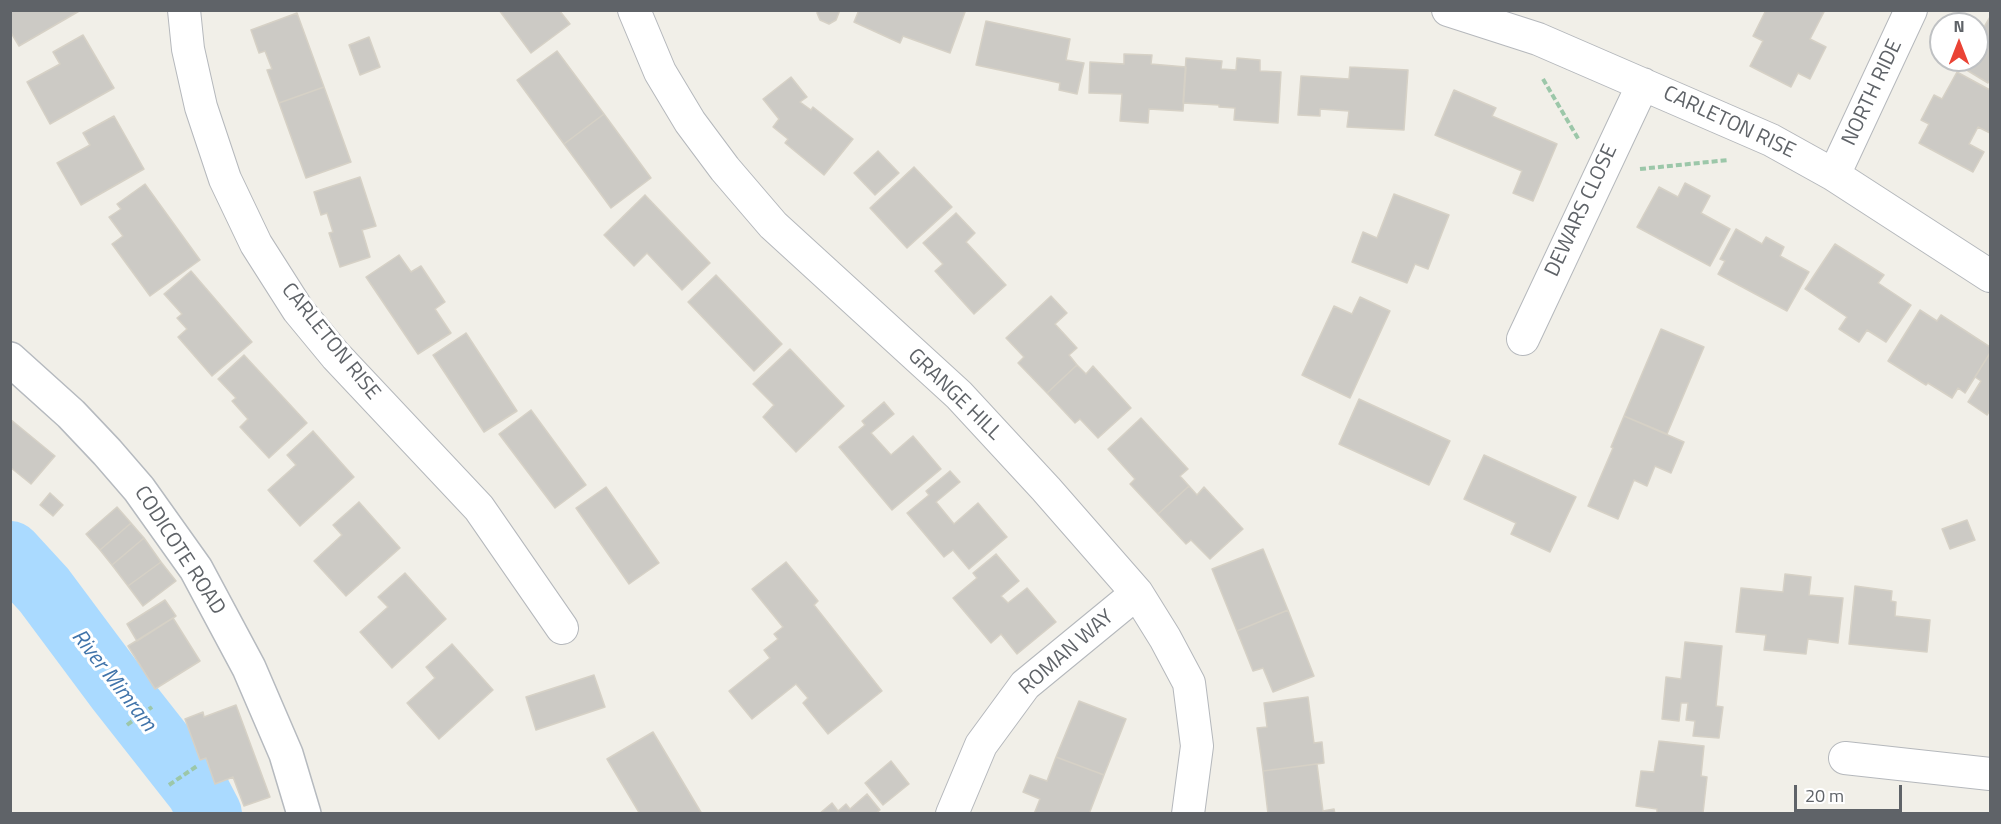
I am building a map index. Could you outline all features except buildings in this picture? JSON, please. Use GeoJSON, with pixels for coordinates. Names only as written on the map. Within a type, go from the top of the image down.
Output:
{"type":"FeatureCollection","features":[{"type":"Feature","properties":{"kind":"main road","name":"CODICOTE ROAD"},"geometry":{"type":"LineString","coordinates":[[10,359],[71,414],[107,452],[139,489],[196,569],[249,668],[286,754],[304,813]]}},
{"type":"Feature","properties":{"kind":"street","name":"CARLETON RISE"},"geometry":{"type":"LineString","coordinates":[[184,10],[188,49],[201,107],[225,179],[256,244],[298,310],[336,356],[478,508],[562,628]]}},
{"type":"Feature","properties":{"kind":"street","name":"GRANGE HILL"},"geometry":{"type":"LineString","coordinates":[[634,10],[660,72],[690,122],[725,169],[773,225],[959,395],[1046,489],[1137,593],[1166,638],[1188,683],[1197,746],[1188,813]]}},
{"type":"Feature","properties":{"kind":"street","name":"NORTH RIDE"},"geometry":{"type":"LineString","coordinates":[[1834,175],[1911,10]]}},
{"type":"Feature","properties":{"kind":"street","name":"CARLETON RISE"},"geometry":{"type":"LineString","coordinates":[[1466,13],[1538,39],[1771,140],[1834,175],[1990,276]]}},
{"type":"Feature","properties":{"kind":"street","name":"DEWARS CLOSE"},"geometry":{"type":"LineString","coordinates":[[1523,339],[1643,84]]}},
{"type":"Feature","properties":{"kind":"street","name":"ROMAN WAY"},"geometry":{"type":"LineString","coordinates":[[952,813],[981,745],[1025,685],[1137,593]]}},
{"type":"Feature","properties":{"kind":"street"},"geometry":{"type":"LineString","coordinates":[[1845,758],[1990,774]]}},
{"type":"Feature","properties":{"kind":"path"},"geometry":{"type":"LineString","coordinates":[[127,725],[152,707]]}},
{"type":"Feature","properties":{"kind":"path"},"geometry":{"type":"LineString","coordinates":[[169,785],[197,766]]}},
{"type":"Feature","properties":{"kind":"waterway","name":"River Mimram"},"geometry":{"type":"LineString","coordinates":[[10,553],[44,590],[198,791],[210,814]]}}]}
